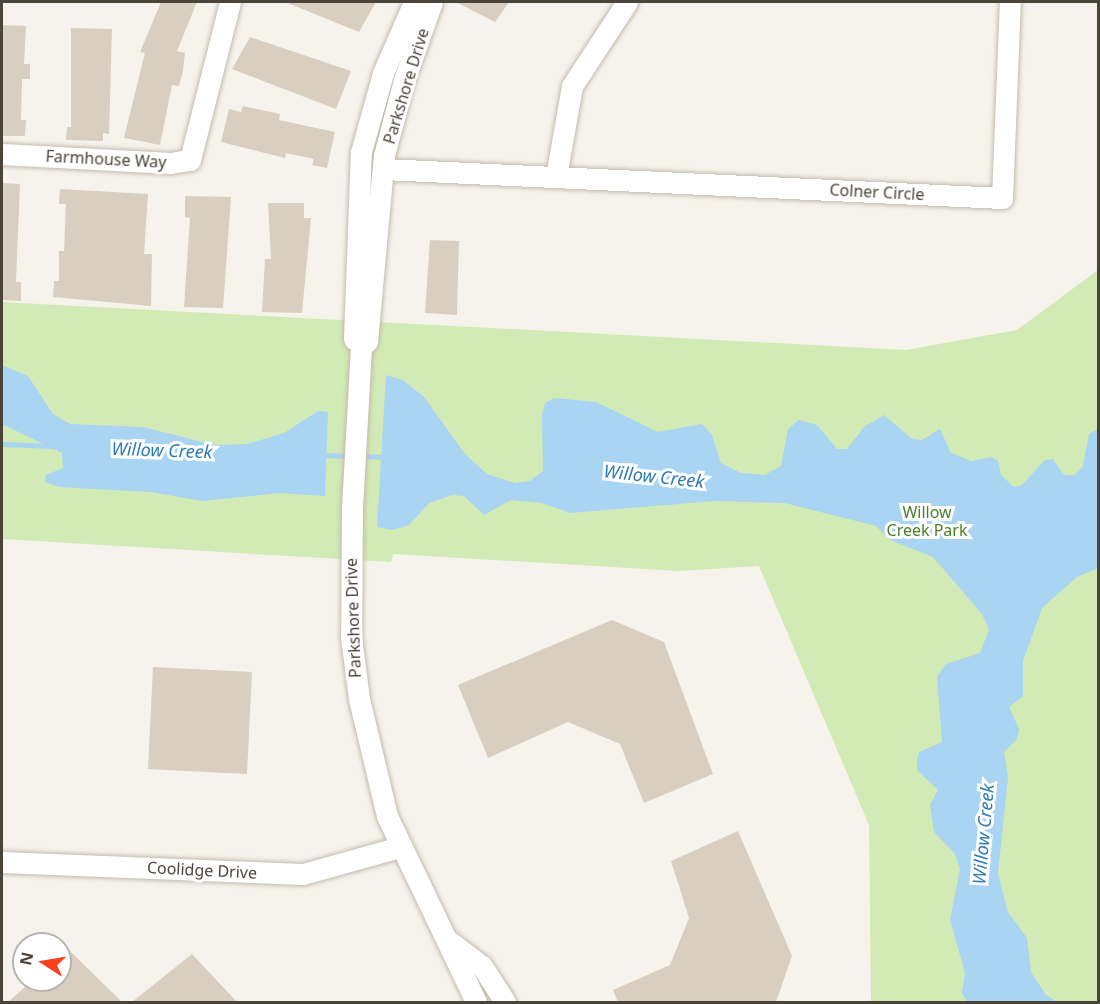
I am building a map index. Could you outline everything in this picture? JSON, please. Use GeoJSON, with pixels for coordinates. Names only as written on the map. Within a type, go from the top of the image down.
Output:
{"type":"FeatureCollection","features":[{"type":"Feature","properties":{"kind":"street","name":"Farmhouse Way"},"geometry":{"type":"LineString","coordinates":[[2,154],[170,163],[190,160],[230,2]]}},
{"type":"Feature","properties":{"kind":"street","name":"Parkshore Drive"},"geometry":{"type":"LineString","coordinates":[[414,2],[383,73],[361,152],[354,340],[360,347],[350,568],[357,689],[372,763],[400,848],[450,942],[461,977],[476,1002]]}},
{"type":"Feature","properties":{"kind":"street","name":"Parkshore Drive"},"geometry":{"type":"LineString","coordinates":[[360,347],[367,341],[383,169],[404,80],[432,2]]}},
{"type":"Feature","properties":{"kind":"street"},"geometry":{"type":"LineString","coordinates":[[556,176],[572,86],[627,2]]}},
{"type":"Feature","properties":{"kind":"street","name":"Colner Circle"},"geometry":{"type":"LineString","coordinates":[[383,169],[1002,198],[1010,2]]}},
{"type":"Feature","properties":{"kind":"street","name":"Coolidge Drive"},"geometry":{"type":"LineString","coordinates":[[2,862],[303,874],[400,848]]}},
{"type":"Feature","properties":{"kind":"street","name":"Parkshore Drive"},"geometry":{"type":"LineString","coordinates":[[450,942],[482,966],[505,1002]]}},
{"type":"Feature","properties":{"kind":"green space","name":"Willow Creek Park"},"geometry":{"type":"Polygon","coordinates":[[[1098,270],[1098,1002],[871,1002],[869,825],[759,566],[679,571],[393,554],[391,562],[2,539],[2,302],[906,350],[1017,330],[1098,270]]]}},
{"type":"Feature","properties":{"kind":"water"},"geometry":{"type":"Polygon","coordinates":[[[2,365],[28,376],[53,414],[70,424],[143,427],[214,445],[247,444],[284,433],[318,411],[328,412],[325,496],[281,493],[203,501],[151,492],[59,487],[45,482],[46,475],[63,468],[62,453],[2,424],[2,365]]]}},
{"type":"Feature","properties":{"kind":"water"},"geometry":{"type":"Polygon","coordinates":[[[386,375],[403,380],[424,397],[465,454],[487,474],[515,483],[530,481],[543,471],[542,415],[545,403],[554,398],[596,402],[658,432],[702,424],[712,435],[721,463],[741,473],[765,475],[781,466],[788,429],[799,420],[817,425],[837,449],[847,449],[864,427],[884,415],[912,439],[922,440],[940,429],[951,453],[971,461],[992,457],[998,461],[1001,475],[1014,487],[1022,485],[1045,460],[1053,459],[1064,475],[1074,475],[1083,466],[1089,434],[1098,429],[1098,568],[1077,577],[1042,608],[1023,661],[1023,696],[1009,707],[1019,729],[1017,739],[1004,752],[1008,778],[998,873],[1008,912],[1027,938],[1031,972],[1046,995],[1057,1002],[967,1002],[962,993],[965,973],[950,920],[960,869],[955,854],[934,832],[930,805],[938,790],[917,770],[917,759],[919,752],[942,742],[937,677],[946,664],[980,653],[989,630],[982,614],[933,557],[890,540],[876,526],[785,503],[715,501],[570,513],[541,503],[511,500],[484,515],[464,496],[452,495],[429,503],[409,525],[392,530],[377,527],[386,375]]]}},
{"type":"Feature","properties":{"kind":"building"},"geometry":{"type":"Polygon","coordinates":[[[161,2],[197,2],[177,51],[185,53],[183,71],[179,86],[172,85],[160,145],[124,138],[145,53],[140,52],[161,2]]]}},
{"type":"Feature","properties":{"kind":"building"},"geometry":{"type":"Polygon","coordinates":[[[285,2],[376,2],[359,32],[285,2]]]}},
{"type":"Feature","properties":{"kind":"building"},"geometry":{"type":"Polygon","coordinates":[[[456,2],[509,2],[495,22],[456,2]]]}},
{"type":"Feature","properties":{"kind":"building"},"geometry":{"type":"Polygon","coordinates":[[[2,25],[26,26],[24,64],[30,64],[30,79],[22,79],[21,120],[26,120],[25,136],[2,136],[2,25]]]}},
{"type":"Feature","properties":{"kind":"building"},"geometry":{"type":"Polygon","coordinates":[[[71,28],[112,29],[109,134],[103,133],[103,141],[66,140],[67,127],[71,127],[71,28]]]}},
{"type":"Feature","properties":{"kind":"building"},"geometry":{"type":"Polygon","coordinates":[[[250,37],[351,71],[336,109],[232,69],[250,37]]]}},
{"type":"Feature","properties":{"kind":"building"},"geometry":{"type":"Polygon","coordinates":[[[243,106],[280,114],[279,120],[335,132],[327,168],[312,165],[314,159],[286,153],[285,158],[221,142],[229,109],[241,112],[243,106]]]}},
{"type":"Feature","properties":{"kind":"building"},"geometry":{"type":"Polygon","coordinates":[[[2,183],[20,184],[16,282],[21,282],[21,301],[2,300],[2,183]]]}},
{"type":"Feature","properties":{"kind":"building"},"geometry":{"type":"Polygon","coordinates":[[[60,189],[148,194],[144,254],[152,254],[151,306],[53,297],[54,281],[59,281],[59,251],[64,251],[66,204],[59,204],[60,189]]]}},
{"type":"Feature","properties":{"kind":"building"},"geometry":{"type":"Polygon","coordinates":[[[185,196],[231,197],[223,308],[184,307],[190,218],[185,217],[185,196]]]}},
{"type":"Feature","properties":{"kind":"building"},"geometry":{"type":"Polygon","coordinates":[[[268,203],[304,203],[304,218],[311,218],[302,313],[262,312],[265,259],[271,259],[268,203]]]}},
{"type":"Feature","properties":{"kind":"building"},"geometry":{"type":"Polygon","coordinates":[[[430,240],[459,241],[457,315],[425,313],[430,240]]]}},
{"type":"Feature","properties":{"kind":"building"},"geometry":{"type":"Polygon","coordinates":[[[612,620],[664,642],[713,774],[644,803],[620,744],[568,722],[488,758],[458,685],[612,620]]]}},
{"type":"Feature","properties":{"kind":"building"},"geometry":{"type":"Polygon","coordinates":[[[153,667],[252,672],[247,774],[148,769],[153,667]]]}},
{"type":"Feature","properties":{"kind":"building"},"geometry":{"type":"Polygon","coordinates":[[[738,831],[792,956],[776,1002],[618,1002],[613,990],[670,965],[689,918],[671,861],[738,831]]]}},
{"type":"Feature","properties":{"kind":"building"},"geometry":{"type":"Polygon","coordinates":[[[72,953],[122,1002],[8,1002],[19,992],[72,992],[72,953]]]}},
{"type":"Feature","properties":{"kind":"building"},"geometry":{"type":"Polygon","coordinates":[[[192,954],[237,1002],[132,1002],[192,954]]]}},
{"type":"Feature","properties":{"kind":"waterway","name":"Willow Creek"},"geometry":{"type":"LineString","coordinates":[[2,444],[54,446]]}},
{"type":"Feature","properties":{"kind":"waterway","name":"Willow Creek"},"geometry":{"type":"LineString","coordinates":[[321,455],[351,456]]}},
{"type":"Feature","properties":{"kind":"waterway","name":"Willow Creek"},"geometry":{"type":"LineString","coordinates":[[360,456],[387,457]]}}]}
